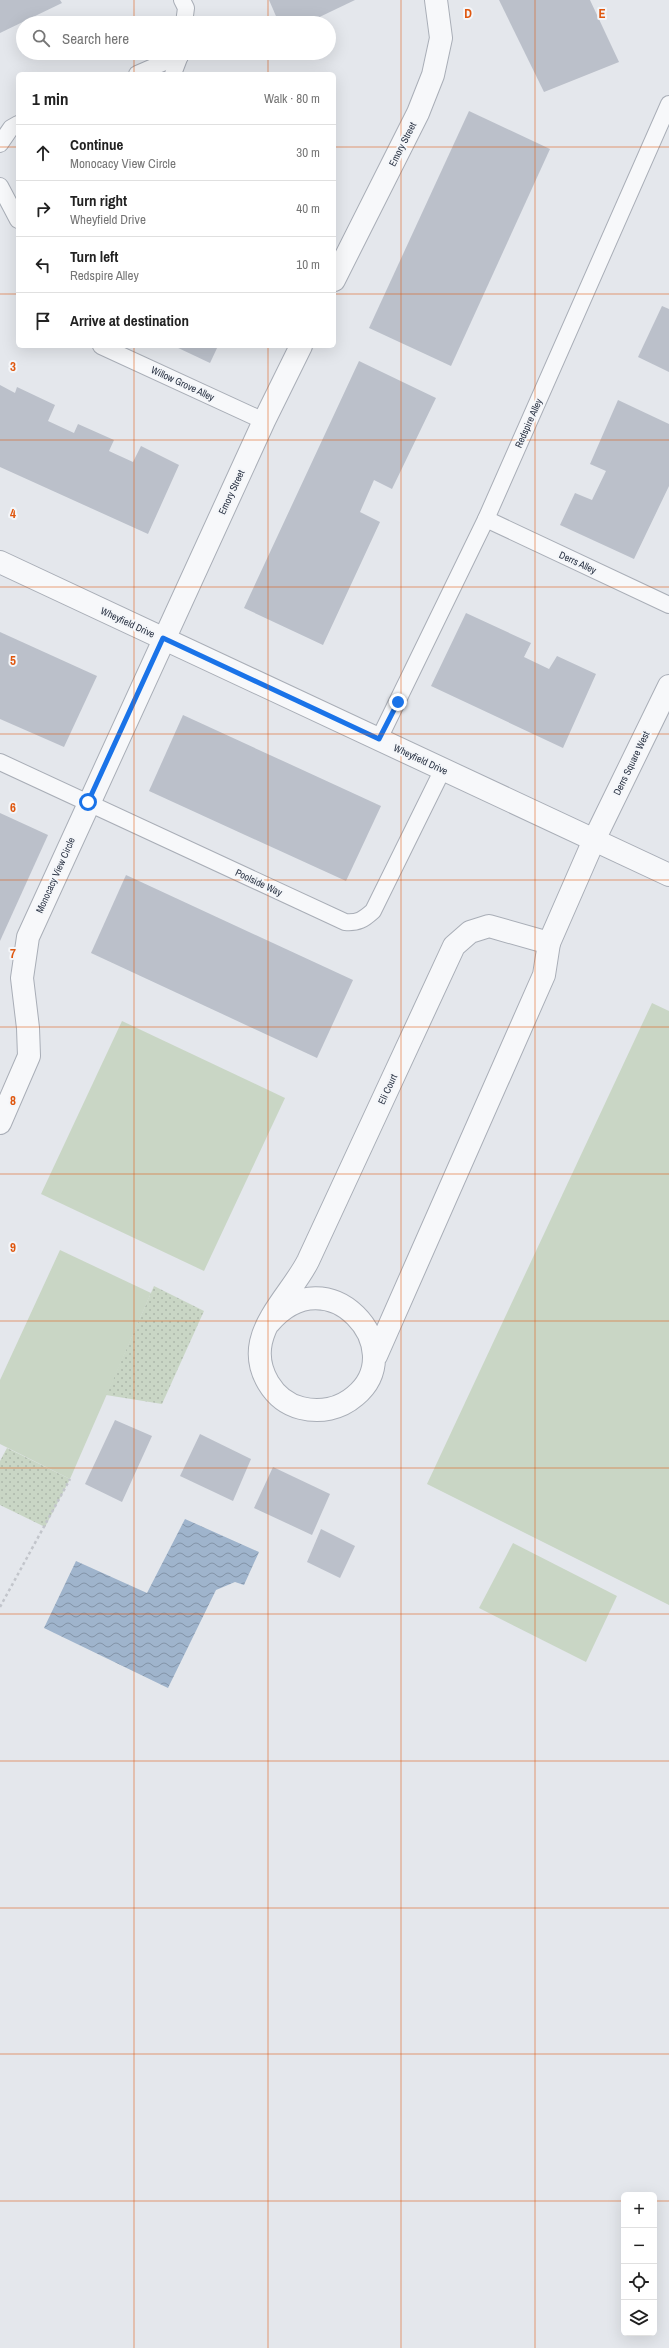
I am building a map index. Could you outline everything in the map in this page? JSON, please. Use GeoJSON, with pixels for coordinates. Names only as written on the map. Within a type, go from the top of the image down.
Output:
{"type":"FeatureCollection","features":[{"type":"Feature","properties":{"kind":"street","name":"Emory Street"},"geometry":{"type":"LineString","coordinates":[[336,276],[418,113],[433,75],[441,38],[436,0]]}},
{"type":"Feature","properties":{"kind":"street","name":"Emory Street"},"geometry":{"type":"LineString","coordinates":[[163,638],[264,421],[300,348]]}},
{"type":"Feature","properties":{"kind":"street","name":"Wheyfield Drive"},"geometry":{"type":"LineString","coordinates":[[0,562],[669,875]]}},
{"type":"Feature","properties":{"kind":"street","name":"Monocacy View Circle"},"geometry":{"type":"LineString","coordinates":[[0,1123],[29,1056],[28,1028],[22,978],[28,937],[163,638]]}},
{"type":"Feature","properties":{"kind":"street","name":"Derrs Square West"},"geometry":{"type":"LineString","coordinates":[[594,840],[669,686]]}},
{"type":"Feature","properties":{"kind":"street","name":"Eli Court"},"geometry":{"type":"LineString","coordinates":[[549,943],[489,926],[470,932],[454,946],[306,1264],[269,1323],[261,1341],[260,1361],[268,1385],[282,1399],[294,1406],[311,1411],[331,1409],[356,1395],[367,1380],[376,1356],[544,975],[549,943],[594,840]]}},
{"type":"Feature","properties":{"kind":"street","name":"Eli Court"},"geometry":{"type":"LineString","coordinates":[[269,1323],[278,1312],[295,1302],[315,1298],[334,1301],[352,1310],[367,1330],[376,1356]]}},
{"type":"Feature","properties":{"kind":"lane"},"geometry":{"type":"LineString","coordinates":[[182,0],[186,8],[185,16]]}},
{"type":"Feature","properties":{"kind":"lane"},"geometry":{"type":"LineString","coordinates":[[141,72],[168,60]]}},
{"type":"Feature","properties":{"kind":"lane"},"geometry":{"type":"LineString","coordinates":[[174,72],[179,60]]}},
{"type":"Feature","properties":{"kind":"lane","name":"Redspire Alley"},"geometry":{"type":"LineString","coordinates":[[379,739],[486,519],[669,104]]}},
{"type":"Feature","properties":{"kind":"lane"},"geometry":{"type":"LineString","coordinates":[[0,144],[11,128],[16,125]]}},
{"type":"Feature","properties":{"kind":"lane"},"geometry":{"type":"LineString","coordinates":[[0,186],[16,216]]}},
{"type":"Feature","properties":{"kind":"lane","name":"Willow Grove Alley"},"geometry":{"type":"LineString","coordinates":[[105,348],[264,421]]}},
{"type":"Feature","properties":{"kind":"lane","name":"Derrs Alley"},"geometry":{"type":"LineString","coordinates":[[486,519],[669,605]]}},
{"type":"Feature","properties":{"kind":"lane","name":"Poolside Way"},"geometry":{"type":"LineString","coordinates":[[0,762],[345,922],[355,923],[363,921],[373,912],[443,769]]}},
{"type":"Feature","properties":{"kind":"path"},"geometry":{"type":"LineString","coordinates":[[0,1607],[70,1479]]}},
{"type":"Feature","properties":{"kind":"green space"},"geometry":{"type":"Polygon","coordinates":[[[652,1003],[669,1011],[669,1605],[427,1484],[652,1003]]]}},
{"type":"Feature","properties":{"kind":"green space"},"geometry":{"type":"Polygon","coordinates":[[[122,1021],[285,1098],[204,1271],[41,1194],[122,1021]]]}},
{"type":"Feature","properties":{"kind":"green space"},"geometry":{"type":"Polygon","coordinates":[[[60,1250],[151,1293],[70,1479],[0,1444],[0,1380],[60,1250]]]}},
{"type":"Feature","properties":{"kind":"green space"},"geometry":{"type":"Polygon","coordinates":[[[154,1286],[204,1311],[162,1404],[106,1395],[154,1286]]]}},
{"type":"Feature","properties":{"kind":"green space"},"geometry":{"type":"Polygon","coordinates":[[[7,1448],[70,1479],[45,1527],[0,1505],[0,1461],[7,1448]]]}},
{"type":"Feature","properties":{"kind":"green space"},"geometry":{"type":"Polygon","coordinates":[[[513,1543],[617,1596],[586,1662],[479,1608],[513,1543]]]}},
{"type":"Feature","properties":{"kind":"water"},"geometry":{"type":"Polygon","coordinates":[[[185,1519],[259,1552],[244,1585],[235,1582],[216,1590],[168,1688],[44,1628],[76,1561],[147,1593],[185,1519]]]}},
{"type":"Feature","properties":{"kind":"building"},"geometry":{"type":"Polygon","coordinates":[[[0,0],[60,0],[62,3],[35,16],[16,16],[16,25],[0,33],[0,0]]]}},
{"type":"Feature","properties":{"kind":"building"},"geometry":{"type":"Polygon","coordinates":[[[269,0],[355,0],[322,16],[276,16],[269,0]]]}},
{"type":"Feature","properties":{"kind":"building"},"geometry":{"type":"Polygon","coordinates":[[[499,0],[590,0],[619,62],[544,92],[499,0]]]}},
{"type":"Feature","properties":{"kind":"building"},"geometry":{"type":"Polygon","coordinates":[[[469,111],[550,149],[451,366],[369,328],[469,111]]]}},
{"type":"Feature","properties":{"kind":"building"},"geometry":{"type":"Polygon","coordinates":[[[662,306],[669,309],[669,372],[638,357],[662,306]]]}},
{"type":"Feature","properties":{"kind":"building"},"geometry":{"type":"Polygon","coordinates":[[[178,348],[217,348],[210,363],[178,348]]]}},
{"type":"Feature","properties":{"kind":"building"},"geometry":{"type":"Polygon","coordinates":[[[359,361],[436,398],[392,489],[374,480],[360,512],[380,522],[323,645],[244,608],[359,361]]]}},
{"type":"Feature","properties":{"kind":"building"},"geometry":{"type":"Polygon","coordinates":[[[0,385],[15,393],[17,387],[55,405],[48,421],[74,433],[78,424],[114,440],[109,451],[133,462],[141,446],[179,465],[148,534],[0,467],[0,385]]]}},
{"type":"Feature","properties":{"kind":"building"},"geometry":{"type":"Polygon","coordinates":[[[618,400],[669,424],[669,486],[634,559],[560,525],[575,493],[592,500],[606,471],[590,464],[618,400]]]}},
{"type":"Feature","properties":{"kind":"building"},"geometry":{"type":"Polygon","coordinates":[[[466,613],[531,643],[524,657],[549,669],[557,656],[596,674],[563,748],[431,686],[466,613]]]}},
{"type":"Feature","properties":{"kind":"building"},"geometry":{"type":"Polygon","coordinates":[[[0,632],[97,676],[64,747],[0,719],[0,632]]]}},
{"type":"Feature","properties":{"kind":"building"},"geometry":{"type":"Polygon","coordinates":[[[183,715],[381,806],[346,881],[149,791],[183,715]]]}},
{"type":"Feature","properties":{"kind":"building"},"geometry":{"type":"Polygon","coordinates":[[[0,813],[48,835],[0,941],[0,813]]]}},
{"type":"Feature","properties":{"kind":"building"},"geometry":{"type":"Polygon","coordinates":[[[126,875],[353,980],[317,1058],[91,953],[126,875]]]}},
{"type":"Feature","properties":{"kind":"building"},"geometry":{"type":"Polygon","coordinates":[[[115,1420],[152,1436],[122,1502],[85,1484],[115,1420]]]}},
{"type":"Feature","properties":{"kind":"building"},"geometry":{"type":"Polygon","coordinates":[[[200,1434],[251,1459],[233,1501],[180,1476],[200,1434]]]}},
{"type":"Feature","properties":{"kind":"building"},"geometry":{"type":"Polygon","coordinates":[[[273,1467],[330,1494],[312,1535],[254,1508],[273,1467]]]}},
{"type":"Feature","properties":{"kind":"building"},"geometry":{"type":"Polygon","coordinates":[[[321,1529],[355,1546],[340,1578],[307,1562],[321,1529]]]}},
{"type":"Feature","properties":{"kind":"route"},"geometry":{"type":"LineString","coordinates":[[88,802],[163,638],[379,739],[398,702]]}}]}
